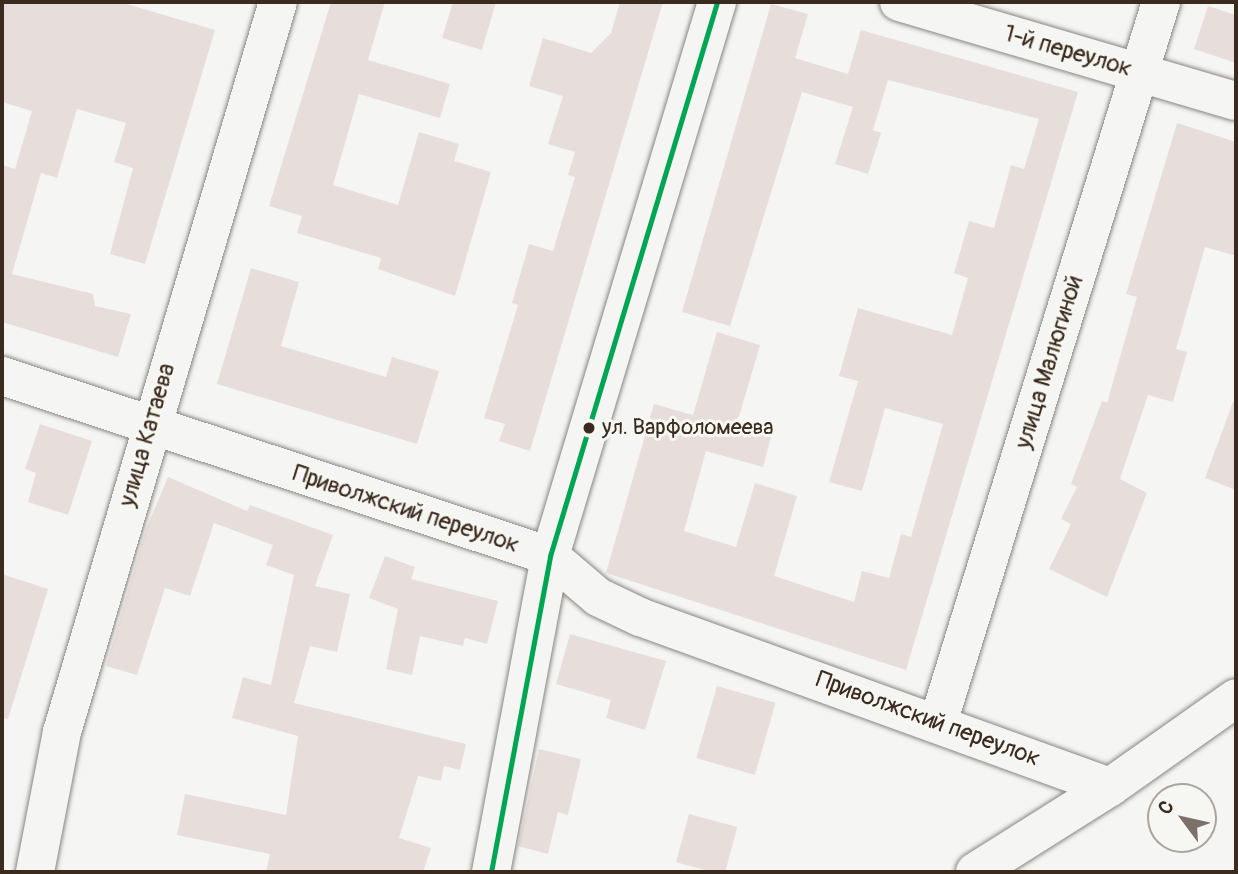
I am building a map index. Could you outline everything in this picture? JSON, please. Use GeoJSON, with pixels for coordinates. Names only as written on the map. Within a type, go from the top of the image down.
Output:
{"type":"FeatureCollection","features":[{"type":"Feature","properties":{"kind":"street","name":"улица Катаева"},"geometry":{"type":"LineString","coordinates":[[35,872],[62,732],[149,425],[278,2]]}},
{"type":"Feature","properties":{"kind":"street"},"geometry":{"type":"LineString","coordinates":[[491,872],[550,556],[717,2]]}},
{"type":"Feature","properties":{"kind":"street","name":"1-й переулок"},"geometry":{"type":"LineString","coordinates":[[900,2],[1236,101]]}},
{"type":"Feature","properties":{"kind":"street","name":"улица Малюгиной"},"geometry":{"type":"LineString","coordinates":[[938,723],[1161,2]]}},
{"type":"Feature","properties":{"kind":"street","name":"Приволжский переулок"},"geometry":{"type":"LineString","coordinates":[[2,376],[550,556],[598,597],[640,617],[1110,787]]}},
{"type":"Feature","properties":{"kind":"street"},"geometry":{"type":"LineString","coordinates":[[975,872],[1110,787],[1236,698]]}},
{"type":"Feature","properties":{"kind":"building"},"geometry":{"type":"Polygon","coordinates":[[[2,2],[120,2],[215,30],[145,264],[110,254],[133,168],[114,162],[126,123],[77,109],[57,178],[41,173],[12,274],[93,294],[95,306],[131,314],[118,357],[2,322],[2,165],[15,169],[32,111],[2,102],[2,2]]]}},
{"type":"Feature","properties":{"kind":"building"},"geometry":{"type":"Polygon","coordinates":[[[331,2],[385,2],[368,60],[450,84],[440,118],[359,94],[333,185],[398,205],[419,132],[459,144],[454,161],[491,172],[455,296],[378,269],[381,258],[297,233],[302,216],[269,206],[331,2]]]}},
{"type":"Feature","properties":{"kind":"building"},"geometry":{"type":"Polygon","coordinates":[[[453,2],[496,2],[482,50],[442,38],[453,2]]]}},
{"type":"Feature","properties":{"kind":"building"},"geometry":{"type":"Polygon","coordinates":[[[620,2],[663,2],[530,451],[499,441],[505,424],[484,418],[518,305],[512,303],[529,244],[553,251],[575,177],[568,175],[575,152],[548,144],[563,96],[529,86],[543,38],[591,53],[611,33],[620,2]]]}},
{"type":"Feature","properties":{"kind":"building"},"geometry":{"type":"Polygon","coordinates":[[[771,4],[808,14],[795,58],[848,74],[861,30],[1078,92],[906,670],[606,573],[654,404],[693,415],[717,332],[760,345],[736,427],[771,437],[763,467],[706,451],[684,531],[736,547],[755,483],[797,496],[774,576],[854,602],[862,571],[889,578],[901,534],[911,537],[943,424],[885,408],[862,491],[829,482],[858,381],[839,376],[858,308],[952,335],[968,278],[954,273],[969,221],[994,228],[1011,165],[1024,169],[1039,119],[888,80],[873,130],[881,133],[868,174],[835,164],[853,107],[802,92],[730,326],[682,312],[771,4]]]}},
{"type":"Feature","properties":{"kind":"building"},"geometry":{"type":"Polygon","coordinates":[[[1208,6],[1236,15],[1236,63],[1194,49],[1208,6]]]}},
{"type":"Feature","properties":{"kind":"building"},"geometry":{"type":"Polygon","coordinates":[[[1177,123],[1236,142],[1236,256],[1205,247],[1176,349],[1187,352],[1173,402],[1148,395],[1120,479],[1147,493],[1107,597],[1049,569],[1071,524],[1061,519],[1077,487],[1071,484],[1102,401],[1107,403],[1137,297],[1126,294],[1177,123]]]}},
{"type":"Feature","properties":{"kind":"building"},"geometry":{"type":"Polygon","coordinates":[[[251,268],[299,282],[281,346],[386,377],[392,357],[439,371],[417,444],[217,384],[251,268]]]}},
{"type":"Feature","properties":{"kind":"building"},"geometry":{"type":"Polygon","coordinates":[[[1233,402],[1236,402],[1236,490],[1205,478],[1233,402]]]}},
{"type":"Feature","properties":{"kind":"building"},"geometry":{"type":"Polygon","coordinates":[[[40,424],[92,441],[68,515],[28,502],[36,473],[25,469],[40,424]]]}},
{"type":"Feature","properties":{"kind":"building"},"geometry":{"type":"Polygon","coordinates":[[[168,477],[247,511],[250,505],[333,535],[315,586],[350,594],[337,652],[310,646],[294,703],[466,744],[460,770],[444,766],[441,781],[418,776],[399,838],[431,848],[423,872],[266,872],[270,854],[177,835],[185,794],[286,815],[298,736],[232,718],[243,677],[271,685],[294,575],[266,565],[273,545],[214,523],[190,596],[165,588],[137,675],[106,666],[146,529],[168,477]]]}},
{"type":"Feature","properties":{"kind":"building"},"geometry":{"type":"Polygon","coordinates":[[[385,556],[415,567],[411,579],[498,601],[487,644],[465,638],[463,646],[420,636],[412,675],[386,669],[398,609],[369,598],[385,556]]]}},
{"type":"Feature","properties":{"kind":"building"},"geometry":{"type":"Polygon","coordinates":[[[2,574],[48,589],[8,719],[2,718],[2,574]]]}},
{"type":"Feature","properties":{"kind":"building"},"geometry":{"type":"Polygon","coordinates":[[[570,634],[666,661],[645,730],[606,718],[611,700],[556,684],[570,634]]]}},
{"type":"Feature","properties":{"kind":"building"},"geometry":{"type":"Polygon","coordinates":[[[717,686],[776,703],[755,775],[696,758],[717,686]]]}},
{"type":"Feature","properties":{"kind":"building"},"geometry":{"type":"Polygon","coordinates":[[[539,749],[581,759],[568,815],[558,812],[548,854],[518,846],[539,749]]]}},
{"type":"Feature","properties":{"kind":"building"},"geometry":{"type":"Polygon","coordinates":[[[689,814],[737,827],[725,872],[712,872],[676,862],[689,814]]]}},
{"type":"Feature","properties":{"kind":"transit line"},"geometry":{"type":"LineString","coordinates":[[491,872],[550,556],[717,2]]}},
{"type":"Feature","properties":{"kind":"place","name":"ул. Варфоломеева"},"geometry":{"type":"Point","coordinates":[589,428]}}]}
